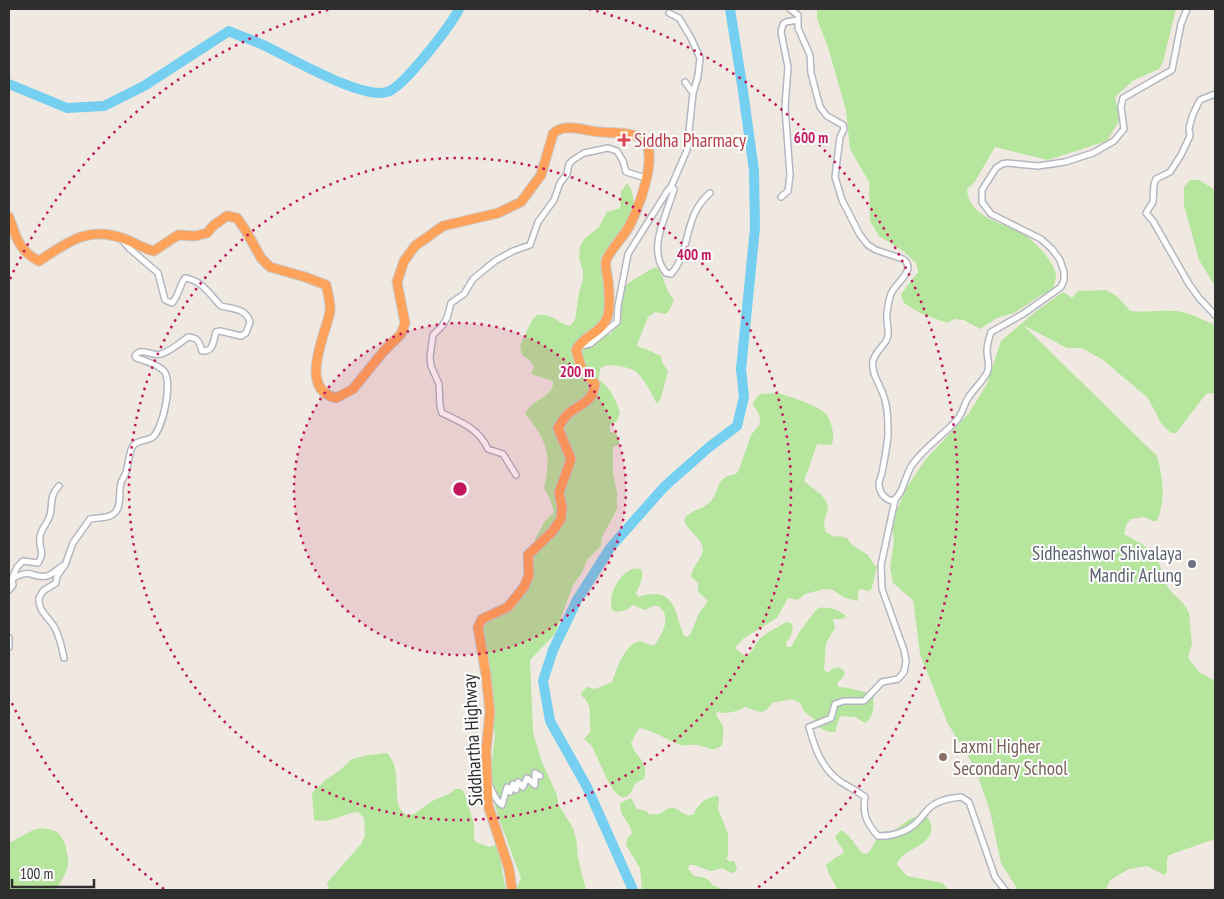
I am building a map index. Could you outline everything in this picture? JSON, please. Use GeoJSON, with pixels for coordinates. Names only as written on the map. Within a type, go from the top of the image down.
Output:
{"type":"FeatureCollection","features":[{"type":"Feature","properties":{"kind":"highway"},"geometry":{"type":"LineString","coordinates":[[9,217],[17,242],[29,256],[39,260],[75,238],[93,232],[121,237],[143,249],[154,252],[178,235],[195,236],[207,233],[214,224],[227,216],[237,218],[261,258],[270,267],[305,276],[326,285],[330,310],[318,352],[316,372],[319,387],[326,396],[336,398],[353,389],[383,352],[401,334],[405,323],[397,282],[404,261],[415,246],[442,226],[498,213],[521,202],[541,174],[553,134],[559,128],[626,134],[642,139],[650,151],[643,195],[636,215],[606,261],[609,302],[607,317],[600,329],[578,346]]}},
{"type":"Feature","properties":{"kind":"highway","name":"Siddhartha Highway"},"geometry":{"type":"LineString","coordinates":[[512,890],[510,869],[488,805],[486,751],[490,712],[478,627],[482,619],[508,607],[524,587],[529,575],[528,554],[552,532],[561,519],[562,507],[559,493],[571,459],[558,428],[567,415],[587,402],[594,392],[594,384],[581,367],[576,350],[578,346]]}},
{"type":"Feature","properties":{"kind":"street"},"geometry":{"type":"LineString","coordinates":[[790,9],[798,15],[798,28],[810,55],[810,73],[820,107],[827,116],[843,126],[844,129],[840,137],[835,177],[842,200],[860,235],[868,245],[876,250],[903,259],[908,266],[901,282],[894,288],[891,294],[887,316],[888,333],[873,362],[873,371],[883,394],[889,420],[887,445],[879,484],[883,496],[886,499],[895,500]]}},
{"type":"Feature","properties":{"kind":"street"},"geometry":{"type":"LineString","coordinates":[[1005,890],[995,877],[969,802],[962,797],[947,799],[926,810],[910,828],[887,836],[878,836],[865,818],[863,806],[865,797],[840,781],[826,769],[812,741],[809,727],[831,718],[835,704],[844,701],[864,701],[882,682],[898,679],[904,672],[906,662],[904,650],[882,589],[880,565],[895,500],[900,494],[903,483],[912,466],[923,452],[957,421],[963,413],[967,400],[987,374],[989,367],[987,348],[991,332],[1040,302],[1061,287],[1064,280],[1064,272],[1060,260],[1052,249],[1030,232],[991,214],[982,202],[982,190],[996,168],[1007,162],[1038,166],[1065,162],[1093,153],[1114,141],[1124,129],[1121,107],[1123,98],[1172,70],[1181,24],[1187,9]]}},
{"type":"Feature","properties":{"kind":"street"},"geometry":{"type":"LineString","coordinates":[[578,346],[590,344],[617,322],[618,306],[628,254],[671,187],[687,150],[693,93],[698,76],[700,58],[679,18],[669,13]]}},
{"type":"Feature","properties":{"kind":"street"},"geometry":{"type":"LineString","coordinates":[[781,197],[788,191],[790,175],[785,107],[788,66],[780,32],[783,24],[786,22],[798,20]]}},
{"type":"Feature","properties":{"kind":"street"},"geometry":{"type":"LineString","coordinates":[[685,82],[693,93]]}},
{"type":"Feature","properties":{"kind":"street"},"geometry":{"type":"LineString","coordinates":[[1215,94],[1200,100],[1193,114],[1187,143],[1170,172],[1156,179],[1153,202],[1146,213],[1153,221],[1189,284],[1215,315]]}},
{"type":"Feature","properties":{"kind":"street"},"geometry":{"type":"LineString","coordinates":[[516,475],[503,454],[488,449],[487,444],[478,433],[442,413],[439,384],[431,366],[430,357],[433,335],[447,318],[451,303],[464,294],[469,283],[479,272],[502,256],[530,245],[538,222],[554,200],[560,183],[567,174],[569,164],[573,160],[584,153],[608,148],[617,151],[623,161],[626,172],[646,178]]}},
{"type":"Feature","properties":{"kind":"street"},"geometry":{"type":"LineString","coordinates":[[671,187],[674,190],[658,236],[658,251],[662,268],[666,273],[671,274],[678,267],[692,217],[700,201],[710,193]]}},
{"type":"Feature","properties":{"kind":"street"},"geometry":{"type":"LineString","coordinates":[[64,658],[61,643],[54,626],[38,603],[38,598],[43,591],[56,583],[57,576],[65,565],[73,542],[90,519],[106,517],[117,510],[121,483],[132,447],[140,440],[154,436],[162,421],[167,385],[166,375],[163,370],[136,358],[136,353],[140,351],[160,355],[188,337],[198,340],[202,351],[206,352],[210,350],[216,332],[220,331],[241,336],[246,333],[250,322],[246,314],[236,308],[220,306],[205,288],[190,278],[185,278],[181,283],[175,300],[172,303],[165,300],[158,273],[130,249],[121,237]]}},
{"type":"Feature","properties":{"kind":"street"},"geometry":{"type":"LineString","coordinates":[[9,590],[13,585],[14,572],[24,561],[38,563],[41,558],[43,551],[39,538],[42,528],[50,517],[52,493],[59,486]]}},
{"type":"Feature","properties":{"kind":"street"},"geometry":{"type":"LineString","coordinates":[[12,579],[24,572],[46,576],[53,574],[65,565]]}},
{"type":"Feature","properties":{"kind":"street"},"geometry":{"type":"LineString","coordinates":[[9,638],[9,647]]}},
{"type":"Feature","properties":{"kind":"street"},"geometry":{"type":"LineString","coordinates":[[487,784],[491,788],[496,802],[502,805],[507,786],[510,792],[512,784],[516,790],[518,782],[523,787],[527,778],[534,785],[535,773],[540,776]]}},
{"type":"Feature","properties":{"kind":"green space"},"geometry":{"type":"Polygon","coordinates":[[[817,9],[1176,9],[1163,62],[1159,69],[1134,80],[1115,97],[1120,119],[1107,141],[1048,160],[995,147],[974,183],[967,189],[969,199],[981,213],[1025,235],[1050,260],[1056,278],[1052,293],[1043,294],[1014,313],[997,318],[980,329],[964,320],[955,319],[947,323],[920,313],[904,303],[901,294],[918,272],[916,263],[903,251],[879,236],[870,221],[869,182],[850,149],[846,110],[828,47],[817,19],[817,9]]]}},
{"type":"Feature","properties":{"kind":"green space"},"geometry":{"type":"Polygon","coordinates":[[[1190,180],[1199,180],[1215,190],[1215,286],[1199,260],[1184,205],[1184,187],[1190,180]]]}},
{"type":"Feature","properties":{"kind":"green space"},"geometry":{"type":"Polygon","coordinates":[[[627,183],[633,196],[630,217],[619,236],[601,257],[604,264],[606,282],[604,312],[597,326],[575,345],[571,354],[580,369],[581,352],[588,341],[597,333],[611,334],[619,323],[621,295],[627,284],[657,267],[674,300],[666,314],[655,312],[648,317],[637,345],[661,356],[662,362],[668,371],[661,398],[657,404],[645,382],[635,371],[613,365],[604,366],[600,369],[599,380],[612,394],[620,413],[617,421],[610,425],[610,432],[616,433],[619,439],[619,445],[613,447],[613,473],[617,493],[617,509],[602,537],[601,546],[587,560],[582,573],[573,585],[555,634],[530,660],[533,732],[541,760],[557,795],[558,804],[573,828],[586,890],[516,890],[521,878],[498,816],[491,788],[495,734],[490,712],[491,678],[488,655],[482,643],[482,630],[486,622],[512,606],[529,586],[534,572],[532,560],[542,540],[534,541],[545,521],[554,512],[544,488],[548,466],[546,448],[543,440],[525,414],[532,405],[550,391],[553,382],[531,374],[534,366],[522,355],[520,346],[531,322],[537,315],[547,315],[570,326],[575,320],[583,280],[583,271],[579,258],[580,246],[585,238],[599,227],[607,212],[620,208],[621,192],[627,183]]]}},
{"type":"Feature","properties":{"kind":"green space"},"geometry":{"type":"Polygon","coordinates":[[[1106,290],[1118,297],[1130,311],[1182,312],[1213,324],[1215,328],[1215,394],[1206,394],[1176,433],[1171,433],[1161,423],[1148,398],[1103,360],[1082,348],[1067,348],[1023,325],[1157,456],[1163,497],[1157,521],[1144,517],[1131,519],[1126,525],[1124,534],[1155,555],[1167,586],[1189,613],[1192,644],[1188,658],[1199,672],[1215,681],[1215,839],[1169,855],[1167,859],[1167,872],[1164,875],[1147,866],[1129,869],[1110,880],[1106,890],[1018,890],[1001,863],[990,811],[975,768],[947,722],[920,654],[913,600],[893,583],[890,567],[894,541],[892,523],[905,490],[925,460],[969,413],[987,384],[1001,341],[1035,312],[1063,292],[1072,298],[1078,291],[1106,290]]]}},
{"type":"Feature","properties":{"kind":"green space"},"geometry":{"type":"Polygon","coordinates":[[[778,393],[810,404],[826,414],[833,431],[833,442],[831,445],[817,444],[804,481],[821,495],[827,503],[828,507],[824,522],[826,532],[834,537],[847,538],[852,545],[868,555],[875,566],[877,566],[872,588],[869,591],[860,589],[858,601],[845,598],[833,590],[824,589],[805,594],[798,600],[788,598],[777,618],[744,638],[735,648],[746,656],[761,638],[786,622],[791,623],[793,627],[791,636],[786,643],[787,647],[791,647],[800,631],[817,609],[828,608],[840,612],[846,616],[843,619],[833,619],[835,628],[826,643],[824,669],[827,673],[837,667],[843,670],[845,673],[837,683],[839,687],[873,694],[874,706],[871,717],[865,723],[855,717],[840,716],[835,732],[829,732],[820,728],[815,720],[804,711],[800,703],[792,699],[772,703],[766,710],[760,712],[745,707],[731,712],[716,712],[723,727],[723,738],[722,745],[715,749],[697,745],[681,745],[640,728],[631,743],[644,764],[644,779],[637,782],[631,793],[627,796],[620,796],[610,785],[591,746],[584,739],[591,731],[590,712],[588,703],[581,695],[587,687],[595,689],[612,682],[619,664],[629,647],[640,641],[654,646],[665,626],[665,615],[658,606],[645,610],[633,605],[624,611],[613,611],[611,597],[617,582],[622,576],[628,571],[641,569],[642,578],[636,593],[638,597],[659,594],[665,597],[674,608],[683,634],[686,637],[690,635],[699,613],[708,601],[698,592],[698,583],[691,576],[703,551],[703,547],[684,520],[689,514],[710,502],[722,480],[729,475],[736,474],[739,470],[751,435],[760,424],[759,415],[753,406],[754,402],[760,394],[778,393]]]}},
{"type":"Feature","properties":{"kind":"green space"},"geometry":{"type":"Polygon","coordinates":[[[387,753],[392,759],[396,774],[398,803],[400,809],[406,815],[414,814],[432,801],[456,789],[461,789],[464,792],[474,824],[474,839],[476,842],[489,847],[497,843],[506,890],[329,890],[327,883],[361,844],[365,836],[364,818],[358,812],[327,821],[314,820],[312,793],[352,759],[387,753]]]}},
{"type":"Feature","properties":{"kind":"green space"},"geometry":{"type":"Polygon","coordinates":[[[718,796],[718,809],[728,834],[728,856],[726,859],[734,861],[737,868],[735,872],[731,873],[723,868],[711,871],[694,865],[689,865],[688,869],[694,876],[709,880],[712,885],[725,890],[642,890],[640,868],[626,845],[628,837],[632,834],[630,826],[620,809],[620,803],[631,798],[637,809],[646,811],[649,814],[658,814],[667,809],[675,808],[691,815],[694,814],[703,801],[718,796]]]}},
{"type":"Feature","properties":{"kind":"green space"},"geometry":{"type":"Polygon","coordinates":[[[926,813],[931,824],[929,837],[904,855],[897,865],[907,876],[942,883],[949,890],[838,890],[826,865],[844,853],[835,837],[841,830],[848,835],[862,853],[867,854],[883,831],[892,832],[910,819],[926,813]]]}},
{"type":"Feature","properties":{"kind":"green space"},"geometry":{"type":"Polygon","coordinates":[[[42,828],[56,832],[64,842],[68,861],[63,877],[56,890],[9,890],[9,843],[33,830],[42,828]]]}},
{"type":"Feature","properties":{"kind":"waterway"},"geometry":{"type":"LineString","coordinates":[[9,84],[67,108],[104,106],[144,86],[229,31],[360,90],[375,93],[387,92],[404,80],[415,68],[447,28],[459,9]]}},
{"type":"Feature","properties":{"kind":"waterway"},"geometry":{"type":"LineString","coordinates":[[633,890],[587,787],[550,721],[543,681],[553,650],[577,600],[610,548],[664,487],[708,448],[737,426],[744,397],[741,369],[755,228],[754,171],[730,9]]}},
{"type":"Feature","properties":{"kind":"place","name":"Siddha Pharmacy"},"geometry":{"type":"Point","coordinates":[624,140]}},
{"type":"Feature","properties":{"kind":"place","name":"Sidheashwor Shivalaya Mandir Arlung"},"geometry":{"type":"Point","coordinates":[1192,564]}},
{"type":"Feature","properties":{"kind":"place","name":"Laxmi Higher Secondary School"},"geometry":{"type":"Point","coordinates":[943,757]}}]}
